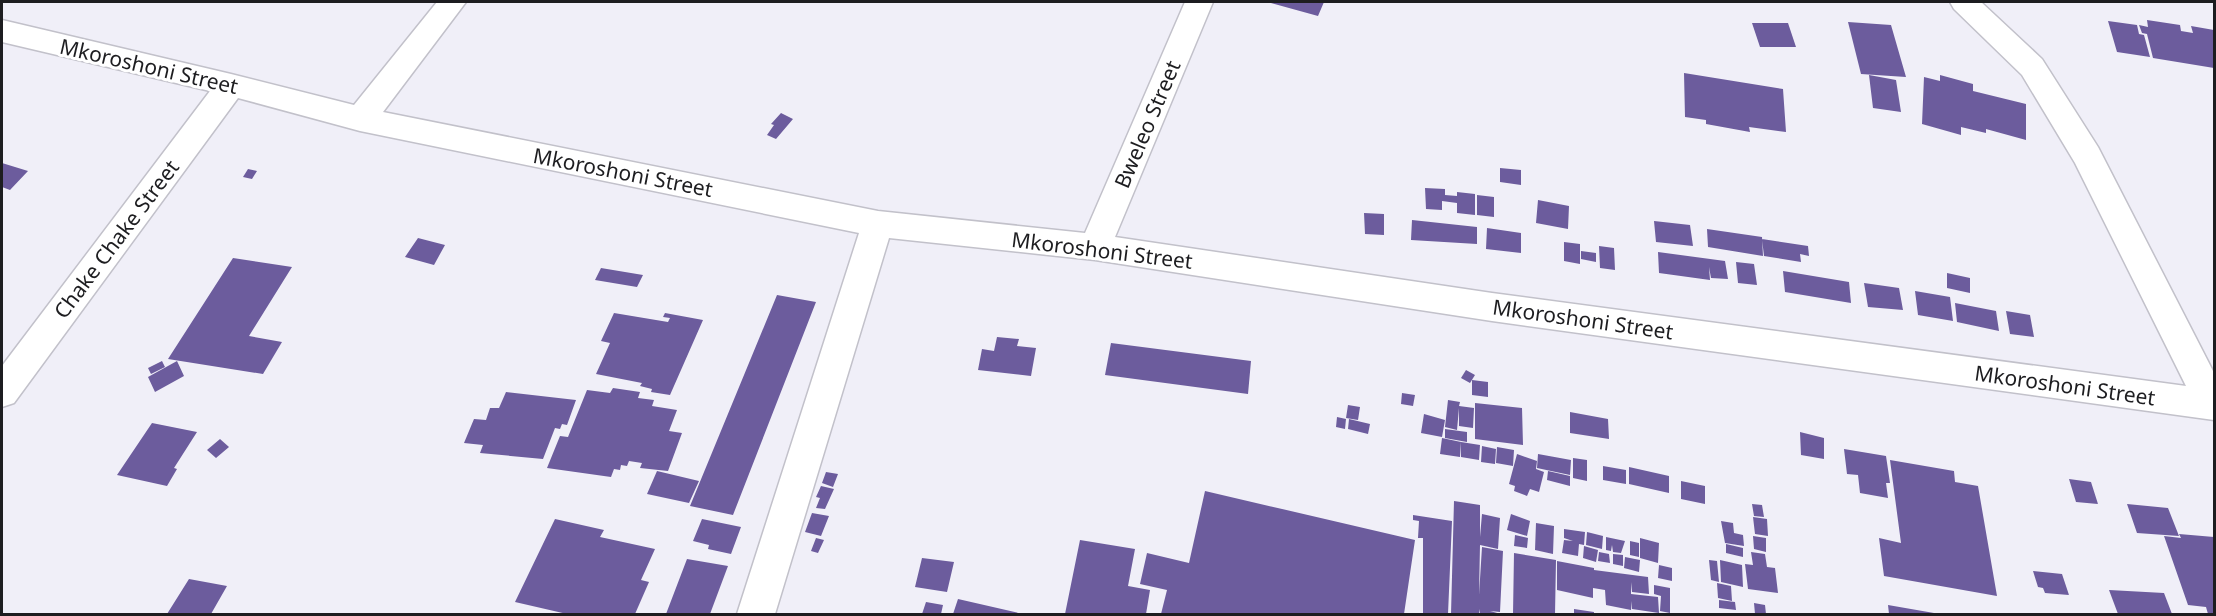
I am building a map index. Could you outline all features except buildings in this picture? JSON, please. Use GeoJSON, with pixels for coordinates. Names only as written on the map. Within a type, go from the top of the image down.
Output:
{"type":"FeatureCollection","features":[{"type":"Feature","properties":{"kind":"street"},"geometry":{"type":"LineString","coordinates":[[360,119],[452,2]]}},
{"type":"Feature","properties":{"kind":"street","name":"Bweleo Street"},"geometry":{"type":"LineString","coordinates":[[1095,247],[1199,2]]}},
{"type":"Feature","properties":{"kind":"street"},"geometry":{"type":"LineString","coordinates":[[1964,2],[2032,67],[2087,156],[2214,405]]}},
{"type":"Feature","properties":{"kind":"street","name":"Mkoroshoni Street"},"geometry":{"type":"LineString","coordinates":[[2,31],[231,85],[360,119],[878,224],[1095,247],[1492,307],[2214,405]]}},
{"type":"Feature","properties":{"kind":"street","name":"Chake Chake Street"},"geometry":{"type":"LineString","coordinates":[[2,392],[231,85]]}},
{"type":"Feature","properties":{"kind":"street"},"geometry":{"type":"LineString","coordinates":[[756,615],[878,224]]}}]}
